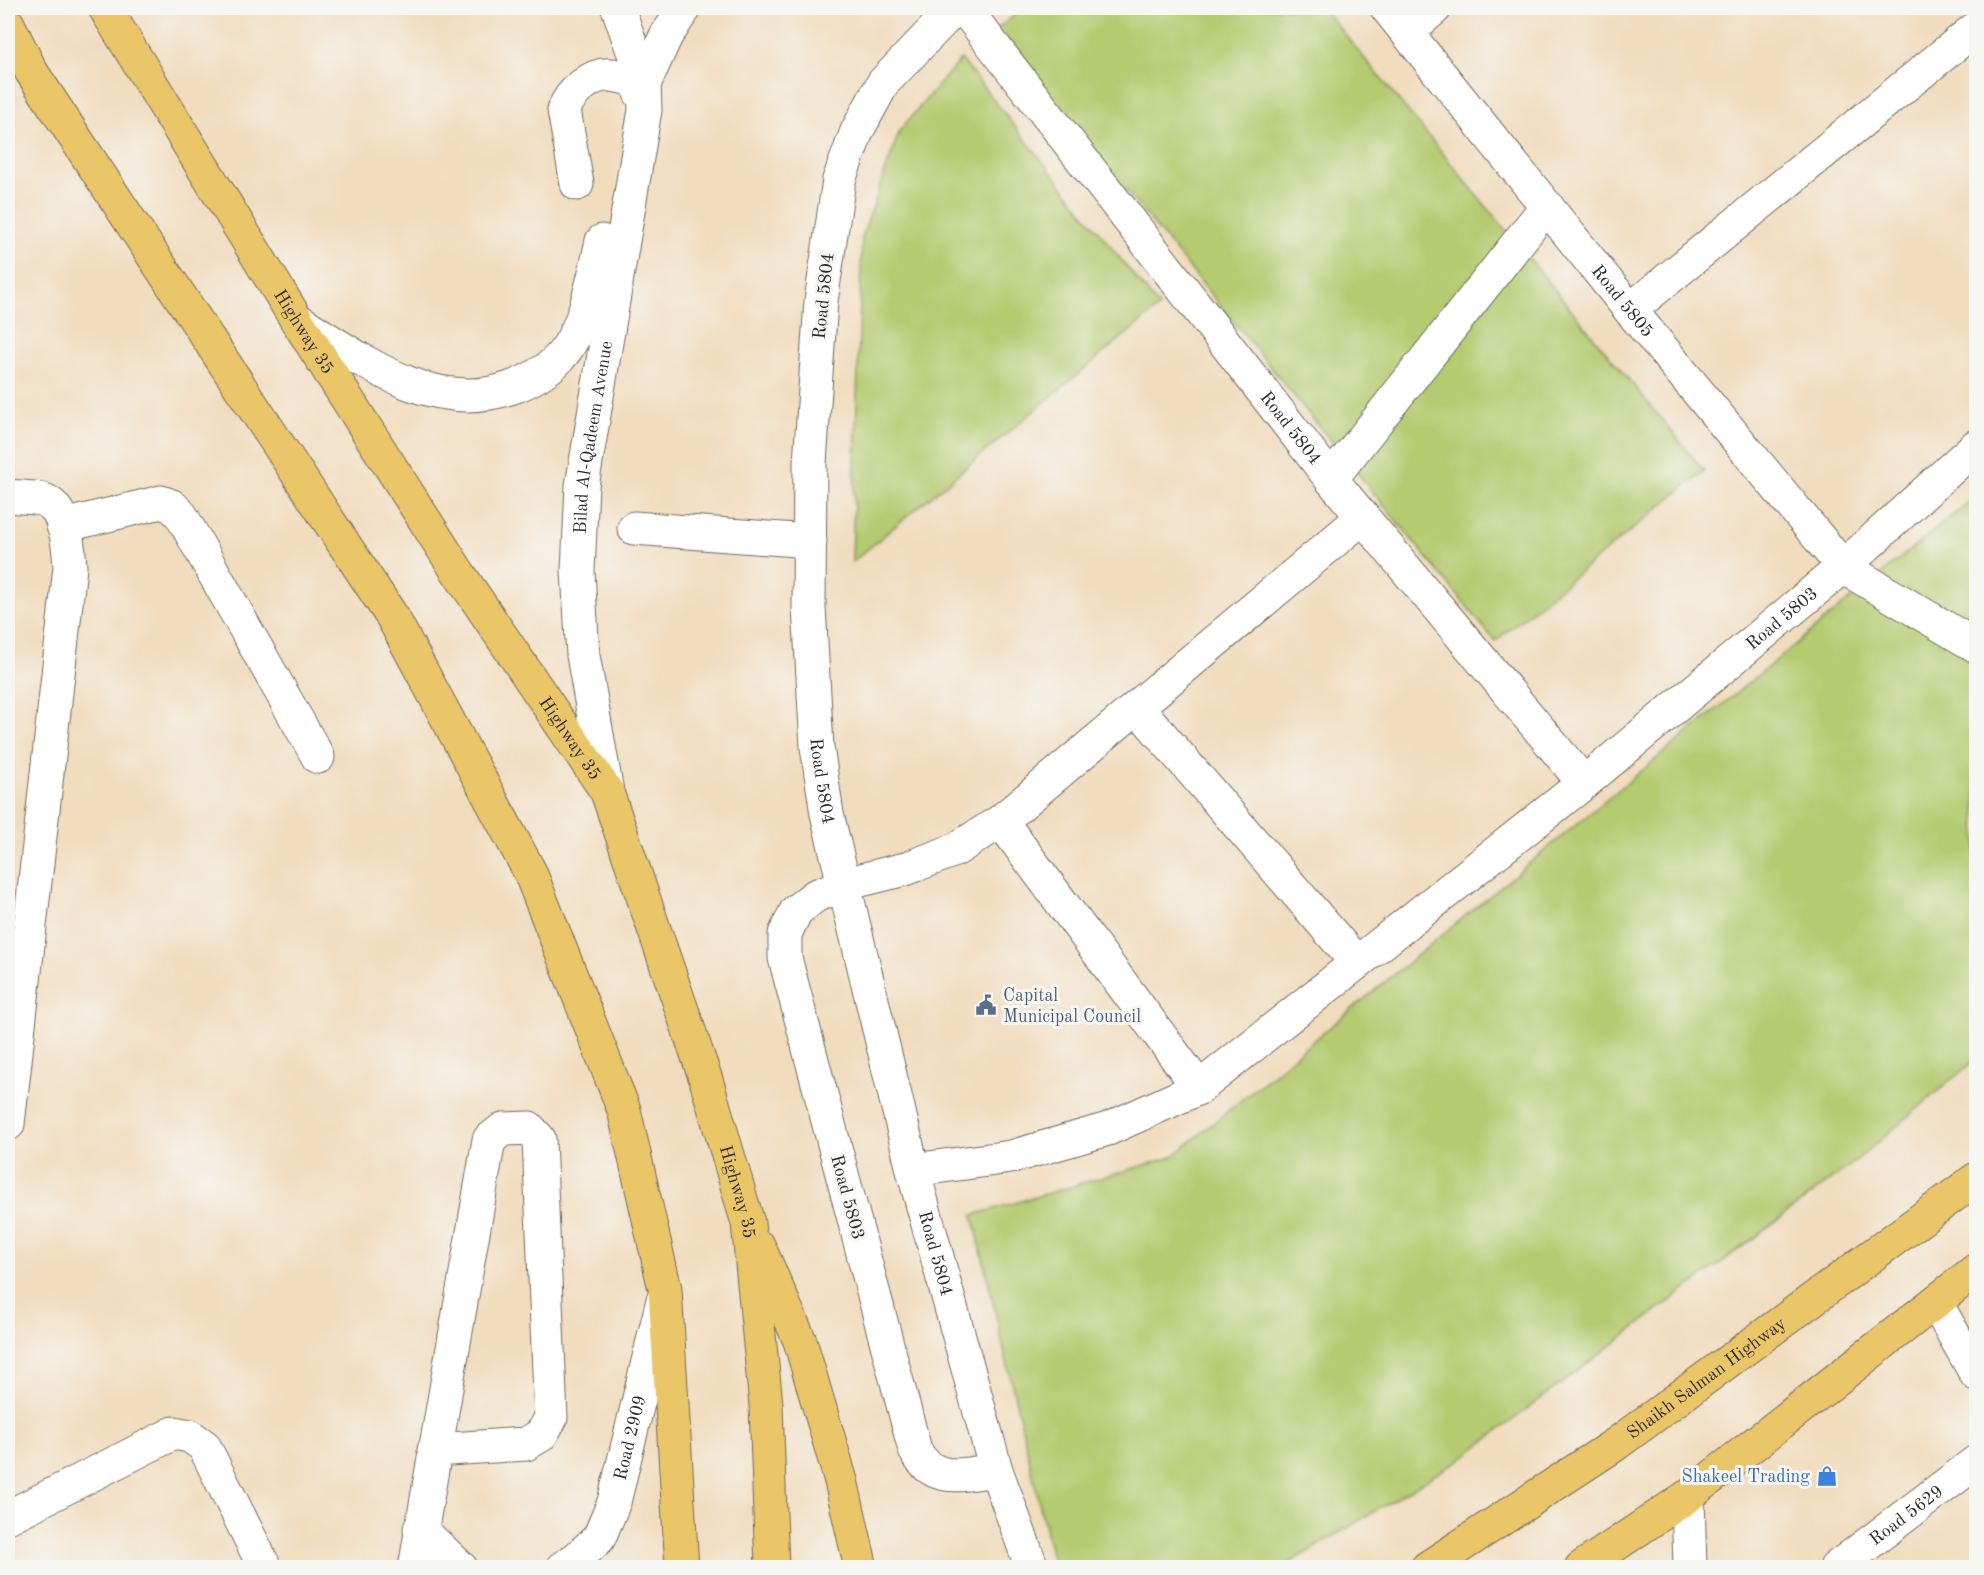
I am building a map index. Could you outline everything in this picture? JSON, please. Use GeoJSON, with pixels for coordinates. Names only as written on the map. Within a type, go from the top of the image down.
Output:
{"type":"FeatureCollection","features":[{"type":"Feature","properties":{"kind":"main road","name":"Highway 35"},"geometry":{"type":"LineString","coordinates":[[105,8],[296,319],[456,569],[607,792],[706,1080],[748,1223],[766,1405],[772,1568]]}},
{"type":"Feature","properties":{"kind":"main road"},"geometry":{"type":"LineString","coordinates":[[8,24],[31,71],[393,618],[530,872],[624,1110],[665,1289],[682,1568]]}},
{"type":"Feature","properties":{"kind":"main road","name":"Shaikh Salman Highway"},"geometry":{"type":"LineString","coordinates":[[1427,1568],[1616,1444],[1977,1179]]}},
{"type":"Feature","properties":{"kind":"main road"},"geometry":{"type":"LineString","coordinates":[[748,1223],[801,1341],[841,1481],[861,1568]]}},
{"type":"Feature","properties":{"kind":"main road"},"geometry":{"type":"LineString","coordinates":[[1581,1568],[1688,1496],[1977,1270]]}},
{"type":"Feature","properties":{"kind":"main road"},"geometry":{"type":"LineString","coordinates":[[667,1568],[677,1471]]}},
{"type":"Feature","properties":{"kind":"street"},"geometry":{"type":"LineString","coordinates":[[618,8],[644,82]]}},
{"type":"Feature","properties":{"kind":"street","name":"Bilad Al-Qadeem Avenue"},"geometry":{"type":"LineString","coordinates":[[296,319],[380,372],[411,385],[448,394],[489,395],[526,382],[560,358],[578,329],[589,296],[629,118],[666,36],[685,8]]}},
{"type":"Feature","properties":{"kind":"street","name":"Road 5804"},"geometry":{"type":"LineString","coordinates":[[955,8],[883,83],[857,130],[839,180],[821,302],[810,464],[809,607],[818,747],[828,814],[913,1170],[996,1470],[1032,1568]]}},
{"type":"Feature","properties":{"kind":"street","name":"Road 5804"},"geometry":{"type":"LineString","coordinates":[[964,8],[1331,479],[1584,783]]}},
{"type":"Feature","properties":{"kind":"street","name":"Road 5805"},"geometry":{"type":"LineString","coordinates":[[1435,8],[1397,20],[1630,310],[1843,567],[1977,646]]}},
{"type":"Feature","properties":{"kind":"street"},"geometry":{"type":"LineString","coordinates":[[1630,310],[1977,28]]}},
{"type":"Feature","properties":{"kind":"street"},"geometry":{"type":"LineString","coordinates":[[577,183],[564,110],[566,102],[578,88],[598,76],[610,75],[644,82]]}},
{"type":"Feature","properties":{"kind":"street","name":"Bilad Al-Qadeem Avenue"},"geometry":{"type":"LineString","coordinates":[[607,792],[583,655],[578,571],[582,486],[645,110],[644,82]]}},
{"type":"Feature","properties":{"kind":"street"},"geometry":{"type":"LineString","coordinates":[[1331,479],[1547,206]]}},
{"type":"Feature","properties":{"kind":"street","name":"Road 5803"},"geometry":{"type":"LineString","coordinates":[[913,1170],[1011,1157],[1033,1151],[1108,1129],[1199,1088],[1584,783],[1843,567],[1977,446]]}},
{"type":"Feature","properties":{"kind":"street"},"geometry":{"type":"LineString","coordinates":[[8,496],[46,501],[58,512],[69,546],[70,567],[15,990],[8,1124]]}},
{"type":"Feature","properties":{"kind":"street"},"geometry":{"type":"LineString","coordinates":[[63,526],[161,502],[172,506],[181,515],[318,757]]}},
{"type":"Feature","properties":{"kind":"street","name":"Road 5803"},"geometry":{"type":"LineString","coordinates":[[996,1470],[943,1475],[931,1470],[921,1462],[915,1450],[785,958],[785,934],[796,911],[815,896],[845,884],[905,869],[956,850],[1001,821],[1363,517]]}},
{"type":"Feature","properties":{"kind":"street"},"geometry":{"type":"LineString","coordinates":[[634,528],[810,541]]}},
{"type":"Feature","properties":{"kind":"street"},"geometry":{"type":"LineString","coordinates":[[1137,707],[1357,963]]}},
{"type":"Feature","properties":{"kind":"street"},"geometry":{"type":"LineString","coordinates":[[1001,821],[1199,1088]]}},
{"type":"Feature","properties":{"kind":"street"},"geometry":{"type":"LineString","coordinates":[[415,1568],[420,1529],[434,1450],[489,1140],[502,1129],[529,1128],[539,1139],[551,1418],[541,1435],[526,1443],[434,1450]]}},
{"type":"Feature","properties":{"kind":"street","name":"Road 2909"},"geometry":{"type":"LineString","coordinates":[[562,1568],[576,1559],[599,1538],[614,1502],[665,1289]]}},
{"type":"Feature","properties":{"kind":"street"},"geometry":{"type":"LineString","coordinates":[[1936,1303],[1977,1374]]}},
{"type":"Feature","properties":{"kind":"street"},"geometry":{"type":"LineString","coordinates":[[8,1517],[174,1433],[190,1436],[204,1446],[265,1568]]}},
{"type":"Feature","properties":{"kind":"street","name":"Road 5629"},"geometry":{"type":"LineString","coordinates":[[1836,1568],[1977,1462]]}},
{"type":"Feature","properties":{"kind":"street"},"geometry":{"type":"LineString","coordinates":[[1688,1496],[1690,1568]]}},
{"type":"Feature","properties":{"kind":"street"},"geometry":{"type":"LineString","coordinates":[[420,1529],[461,1568]]}},
{"type":"Feature","properties":{"kind":"green space"},"geometry":{"type":"Polygon","coordinates":[[[1023,8],[1323,8],[1704,471],[1495,641],[995,31],[1023,8]]]}},
{"type":"Feature","properties":{"kind":"green space"},"geometry":{"type":"Polygon","coordinates":[[[961,59],[1159,307],[852,562],[862,237],[900,130],[961,59]]]}},
{"type":"Feature","properties":{"kind":"green space"},"geometry":{"type":"Polygon","coordinates":[[[1976,496],[1976,1059],[1857,1160],[1461,1459],[1283,1567],[1054,1567],[973,1215],[1172,1157],[1976,496]]]}},
{"type":"Feature","properties":{"kind":"place","name":"Capital Municipal Council"},"geometry":{"type":"Point","coordinates":[986,1005]}},
{"type":"Feature","properties":{"kind":"place","name":"Shakeel Trading"},"geometry":{"type":"Point","coordinates":[1827,1476]}}]}
